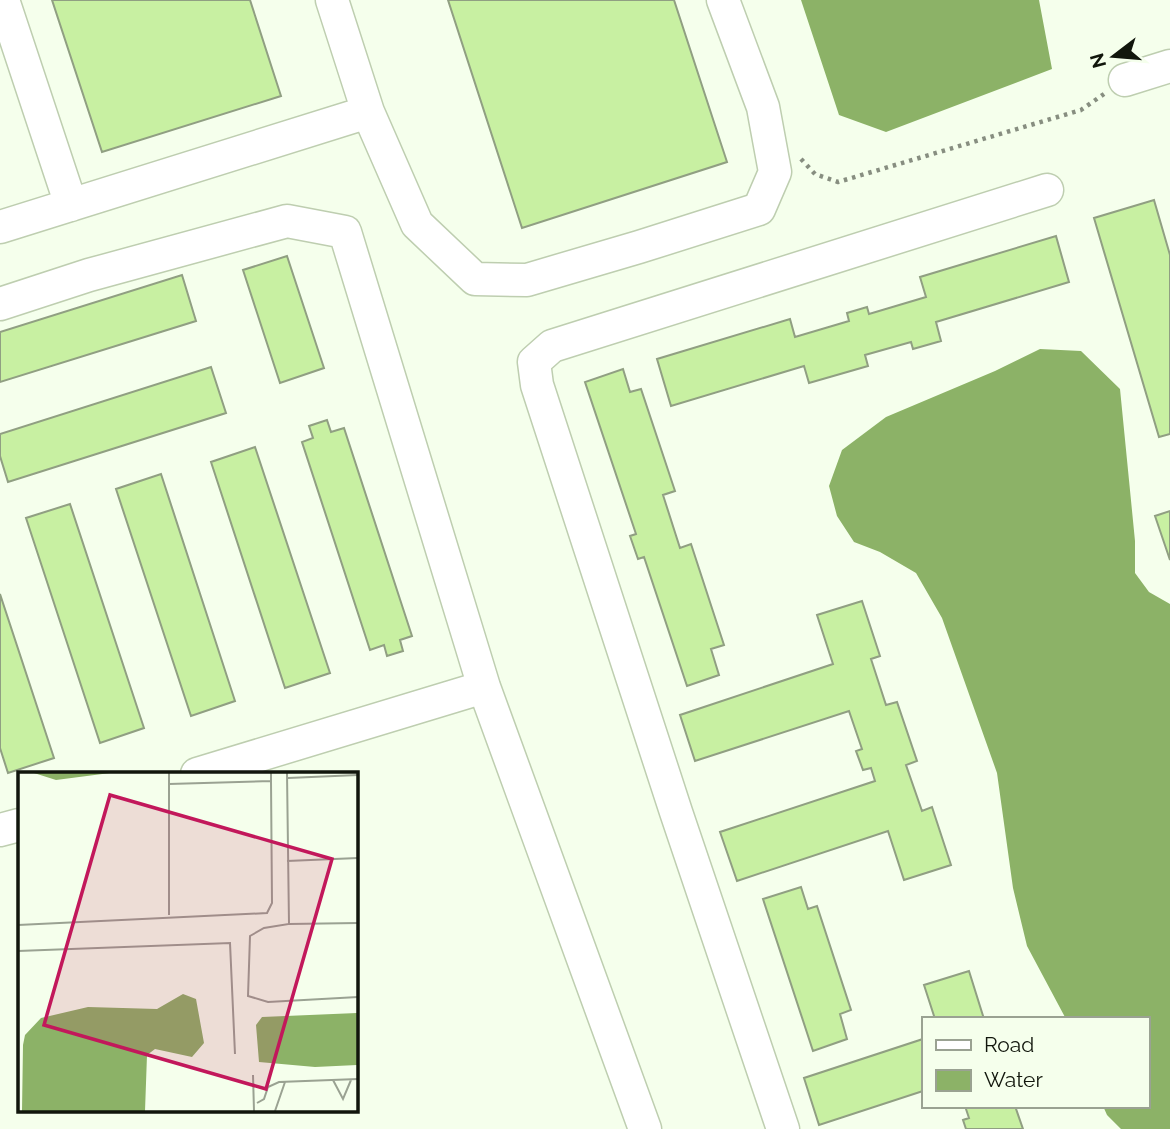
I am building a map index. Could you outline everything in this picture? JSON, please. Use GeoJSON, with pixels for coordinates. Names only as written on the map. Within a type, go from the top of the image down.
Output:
{"type":"FeatureCollection","features":[{"type":"Feature","properties":{"kind":"street"},"geometry":{"type":"LineString","coordinates":[[3,0],[71,205]]}},
{"type":"Feature","properties":{"kind":"street"},"geometry":{"type":"LineString","coordinates":[[332,0],[368,112],[417,224],[475,279],[527,280],[759,209],[775,172],[763,107],[723,0]]}},
{"type":"Feature","properties":{"kind":"street"},"geometry":{"type":"LineString","coordinates":[[1125,80],[1170,66]]}},
{"type":"Feature","properties":{"kind":"street"},"geometry":{"type":"LineString","coordinates":[[0,227],[368,112]]}},
{"type":"Feature","properties":{"kind":"street"},"geometry":{"type":"LineString","coordinates":[[783,1129],[583,527],[537,385],[534,362],[552,346],[1046,190]]}},
{"type":"Feature","properties":{"kind":"street"},"geometry":{"type":"LineString","coordinates":[[0,304],[89,275],[287,221],[345,232],[484,687],[645,1129]]}},
{"type":"Feature","properties":{"kind":"street"},"geometry":{"type":"LineString","coordinates":[[204,772],[484,687]]}},
{"type":"Feature","properties":{"kind":"street"},"geometry":{"type":"LineString","coordinates":[[0,830],[18,825]]}},
{"type":"Feature","properties":{"kind":"path"},"geometry":{"type":"LineString","coordinates":[[801,159],[816,174],[838,182],[1081,110],[1125,80]]}},
{"type":"Feature","properties":{"kind":"water"},"geometry":{"type":"Polygon","coordinates":[[[801,0],[1039,0],[1052,69],[886,132],[839,115],[801,0]]]}},
{"type":"Feature","properties":{"kind":"water"},"geometry":{"type":"Polygon","coordinates":[[[1040,349],[1081,351],[1120,389],[1135,541],[1135,573],[1149,592],[1170,604],[1170,1129],[1121,1129],[1107,1115],[1104,1108],[1149,1108],[1149,1017],[1065,1017],[1027,946],[1013,888],[997,773],[942,618],[916,573],[880,552],[854,542],[837,516],[829,486],[842,450],[886,417],[1040,349]]]}},
{"type":"Feature","properties":{"kind":"building"},"geometry":{"type":"Polygon","coordinates":[[[52,0],[250,0],[281,96],[102,152],[52,0]]]}},
{"type":"Feature","properties":{"kind":"building"},"geometry":{"type":"Polygon","coordinates":[[[448,0],[674,0],[727,162],[522,228],[448,0]]]}},
{"type":"Feature","properties":{"kind":"building"},"geometry":{"type":"Polygon","coordinates":[[[1154,200],[1170,255],[1170,434],[1159,437],[1094,218],[1154,200]]]}},
{"type":"Feature","properties":{"kind":"building"},"geometry":{"type":"Polygon","coordinates":[[[1056,236],[1069,282],[936,322],[941,341],[913,349],[911,342],[865,355],[868,366],[809,383],[804,366],[671,406],[657,359],[790,319],[795,337],[849,321],[847,313],[867,307],[869,314],[926,297],[920,277],[1056,236]]]}},
{"type":"Feature","properties":{"kind":"building"},"geometry":{"type":"Polygon","coordinates":[[[287,256],[324,368],[280,383],[243,270],[287,256]]]}},
{"type":"Feature","properties":{"kind":"building"},"geometry":{"type":"Polygon","coordinates":[[[182,275],[196,321],[0,382],[0,332],[182,275]]]}},
{"type":"Feature","properties":{"kind":"building"},"geometry":{"type":"Polygon","coordinates":[[[211,367],[226,413],[8,482],[0,456],[0,434],[211,367]]]}},
{"type":"Feature","properties":{"kind":"building"},"geometry":{"type":"Polygon","coordinates":[[[623,369],[630,392],[641,389],[675,491],[663,495],[680,548],[691,544],[724,645],[711,649],[719,675],[687,686],[644,557],[638,559],[630,536],[636,534],[585,382],[623,369]]]}},
{"type":"Feature","properties":{"kind":"building"},"geometry":{"type":"Polygon","coordinates":[[[327,420],[331,432],[344,428],[412,636],[400,640],[403,651],[387,656],[384,645],[370,650],[302,442],[313,438],[309,426],[327,420]]]}},
{"type":"Feature","properties":{"kind":"building"},"geometry":{"type":"Polygon","coordinates":[[[255,447],[330,673],[285,688],[211,462],[255,447]]]}},
{"type":"Feature","properties":{"kind":"building"},"geometry":{"type":"Polygon","coordinates":[[[161,474],[235,701],[191,716],[116,489],[161,474]]]}},
{"type":"Feature","properties":{"kind":"building"},"geometry":{"type":"Polygon","coordinates":[[[70,504],[144,728],[100,743],[26,518],[70,504]]]}},
{"type":"Feature","properties":{"kind":"building"},"geometry":{"type":"Polygon","coordinates":[[[1170,511],[1170,560],[1155,516],[1170,511]]]}},
{"type":"Feature","properties":{"kind":"building"},"geometry":{"type":"Polygon","coordinates":[[[0,594],[54,758],[8,773],[0,748],[0,594]]]}},
{"type":"Feature","properties":{"kind":"building"},"geometry":{"type":"Polygon","coordinates":[[[862,601],[880,656],[871,659],[886,705],[897,702],[917,761],[906,765],[922,811],[932,807],[951,865],[904,880],[888,831],[737,881],[720,832],[875,781],[871,768],[863,770],[856,751],[862,749],[849,711],[695,761],[680,715],[833,664],[817,615],[862,601]]]}},
{"type":"Feature","properties":{"kind":"building"},"geometry":{"type":"Polygon","coordinates":[[[801,887],[808,909],[817,906],[851,1010],[840,1014],[847,1039],[813,1051],[763,899],[801,887]]]}},
{"type":"Feature","properties":{"kind":"building"},"geometry":{"type":"Polygon","coordinates":[[[969,971],[983,1017],[934,1017],[924,985],[969,971]]]}},
{"type":"Feature","properties":{"kind":"building"},"geometry":{"type":"Polygon","coordinates":[[[922,1039],[922,1091],[819,1125],[804,1078],[922,1039]]]}},
{"type":"Feature","properties":{"kind":"building"},"geometry":{"type":"Polygon","coordinates":[[[966,1108],[1016,1108],[1023,1129],[966,1129],[963,1120],[969,1118],[966,1108]]]}}]}
